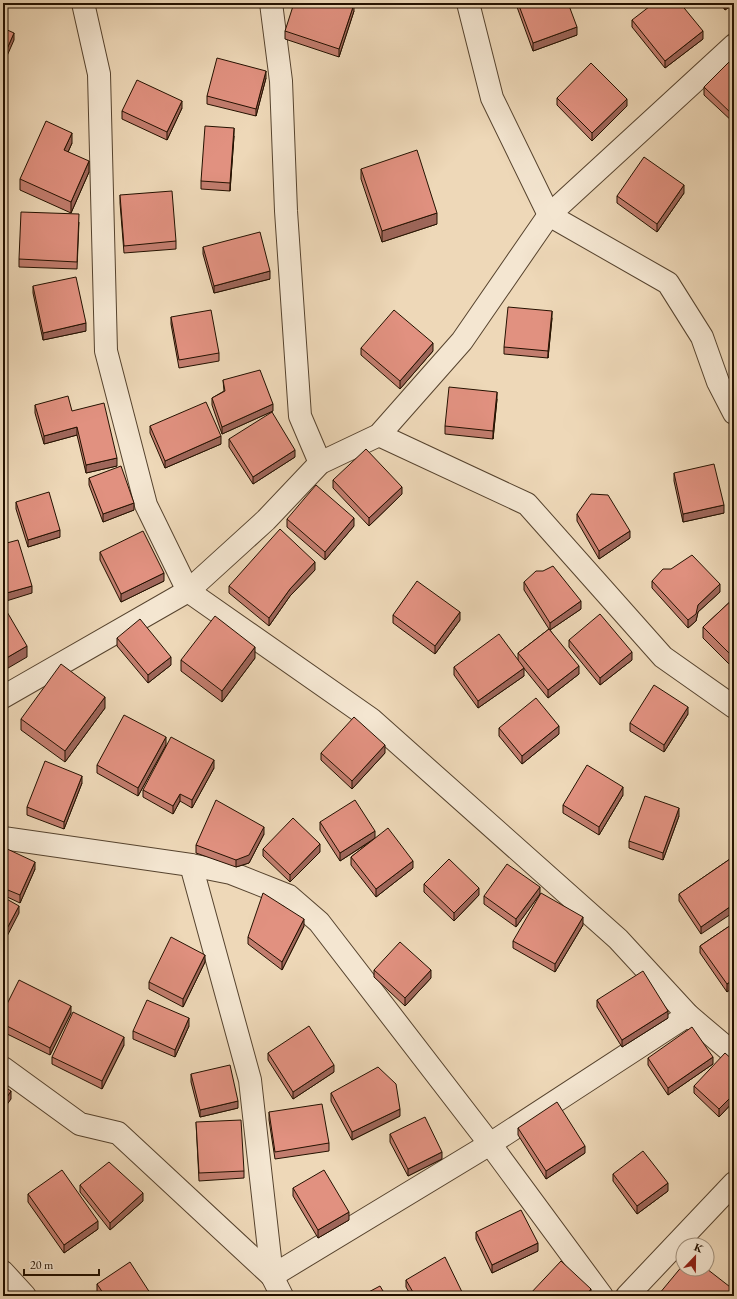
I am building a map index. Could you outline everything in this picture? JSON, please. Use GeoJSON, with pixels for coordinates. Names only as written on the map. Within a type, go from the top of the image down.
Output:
{"type":"FeatureCollection","features":[{"type":"Feature","properties":{"kind":"street"},"geometry":{"type":"LineString","coordinates":[[83,3],[99,74],[106,350],[146,505],[188,590],[371,719],[618,939],[688,1015],[734,1054]]}},
{"type":"Feature","properties":{"kind":"street"},"geometry":{"type":"LineString","coordinates":[[271,3],[281,81],[286,212],[300,416],[320,463]]}},
{"type":"Feature","properties":{"kind":"street"},"geometry":{"type":"LineString","coordinates":[[468,3],[492,98],[548,216],[668,283],[702,337],[718,382],[734,413]]}},
{"type":"Feature","properties":{"kind":"street"},"geometry":{"type":"LineString","coordinates":[[3,697],[188,590],[266,520],[320,463],[379,435],[462,342],[548,216],[734,45]]}},
{"type":"Feature","properties":{"kind":"street"},"geometry":{"type":"LineString","coordinates":[[379,435],[527,504],[663,657],[734,707]]}},
{"type":"Feature","properties":{"kind":"street"},"geometry":{"type":"LineString","coordinates":[[3,838],[191,865],[232,873],[289,896],[320,922],[490,1144],[602,1296]]}},
{"type":"Feature","properties":{"kind":"street"},"geometry":{"type":"LineString","coordinates":[[191,865],[250,1080],[272,1276],[282,1296]]}},
{"type":"Feature","properties":{"kind":"street"},"geometry":{"type":"LineString","coordinates":[[272,1276],[490,1144],[688,1015]]}},
{"type":"Feature","properties":{"kind":"street"},"geometry":{"type":"LineString","coordinates":[[3,1068],[80,1124],[118,1133],[272,1276]]}},
{"type":"Feature","properties":{"kind":"street"},"geometry":{"type":"LineString","coordinates":[[627,1296],[734,1183]]}},
{"type":"Feature","properties":{"kind":"street"},"geometry":{"type":"LineString","coordinates":[[3,1272],[17,1294]]}},
{"type":"Feature","properties":{"kind":"building"},"geometry":{"type":"Polygon","coordinates":[[[294,3],[354,4],[339,49],[285,31],[294,3]]]}},
{"type":"Feature","properties":{"kind":"building"},"geometry":{"type":"Polygon","coordinates":[[[518,3],[568,3],[577,27],[533,43],[518,3]]]}},
{"type":"Feature","properties":{"kind":"building"},"geometry":{"type":"Polygon","coordinates":[[[654,3],[680,3],[703,31],[665,61],[632,20],[654,3]]]}},
{"type":"Feature","properties":{"kind":"building"},"geometry":{"type":"Polygon","coordinates":[[[3,28],[14,33],[3,58],[3,28]]]}},
{"type":"Feature","properties":{"kind":"building"},"geometry":{"type":"Polygon","coordinates":[[[734,57],[734,116],[704,87],[734,57]]]}},
{"type":"Feature","properties":{"kind":"building"},"geometry":{"type":"Polygon","coordinates":[[[217,58],[266,71],[256,109],[207,96],[217,58]]]}},
{"type":"Feature","properties":{"kind":"building"},"geometry":{"type":"Polygon","coordinates":[[[591,63],[627,99],[592,133],[557,98],[591,63]]]}},
{"type":"Feature","properties":{"kind":"building"},"geometry":{"type":"Polygon","coordinates":[[[137,80],[182,101],[167,132],[122,111],[137,80]]]}},
{"type":"Feature","properties":{"kind":"building"},"geometry":{"type":"Polygon","coordinates":[[[46,121],[72,133],[64,150],[89,161],[71,202],[20,179],[46,121]]]}},
{"type":"Feature","properties":{"kind":"building"},"geometry":{"type":"Polygon","coordinates":[[[205,126],[234,128],[230,183],[201,181],[205,126]]]}},
{"type":"Feature","properties":{"kind":"building"},"geometry":{"type":"Polygon","coordinates":[[[417,150],[437,213],[382,231],[361,169],[417,150]]]}},
{"type":"Feature","properties":{"kind":"building"},"geometry":{"type":"Polygon","coordinates":[[[644,157],[684,185],[657,224],[617,196],[644,157]]]}},
{"type":"Feature","properties":{"kind":"building"},"geometry":{"type":"Polygon","coordinates":[[[172,191],[176,241],[124,246],[120,195],[172,191]]]}},
{"type":"Feature","properties":{"kind":"building"},"geometry":{"type":"Polygon","coordinates":[[[21,212],[79,214],[77,262],[19,259],[21,212]]]}},
{"type":"Feature","properties":{"kind":"building"},"geometry":{"type":"Polygon","coordinates":[[[260,232],[270,271],[214,286],[203,247],[260,232]]]}},
{"type":"Feature","properties":{"kind":"building"},"geometry":{"type":"Polygon","coordinates":[[[76,277],[86,323],[43,333],[33,286],[76,277]]]}},
{"type":"Feature","properties":{"kind":"building"},"geometry":{"type":"Polygon","coordinates":[[[508,307],[552,311],[548,351],[504,347],[508,307]]]}},
{"type":"Feature","properties":{"kind":"building"},"geometry":{"type":"Polygon","coordinates":[[[211,310],[219,353],[179,360],[171,317],[211,310]]]}},
{"type":"Feature","properties":{"kind":"building"},"geometry":{"type":"Polygon","coordinates":[[[394,310],[433,343],[400,381],[361,348],[394,310]]]}},
{"type":"Feature","properties":{"kind":"building"},"geometry":{"type":"Polygon","coordinates":[[[260,370],[273,404],[222,427],[212,398],[225,391],[223,380],[260,370]]]}},
{"type":"Feature","properties":{"kind":"building"},"geometry":{"type":"Polygon","coordinates":[[[449,387],[497,392],[493,431],[445,426],[449,387]]]}},
{"type":"Feature","properties":{"kind":"building"},"geometry":{"type":"Polygon","coordinates":[[[68,396],[72,411],[104,403],[117,458],[86,465],[77,427],[44,436],[35,405],[68,396]]]}},
{"type":"Feature","properties":{"kind":"building"},"geometry":{"type":"Polygon","coordinates":[[[206,402],[221,436],[165,461],[150,426],[206,402]]]}},
{"type":"Feature","properties":{"kind":"building"},"geometry":{"type":"Polygon","coordinates":[[[272,412],[295,450],[253,477],[229,439],[272,412]]]}},
{"type":"Feature","properties":{"kind":"building"},"geometry":{"type":"Polygon","coordinates":[[[366,449],[402,487],[369,518],[333,480],[366,449]]]}},
{"type":"Feature","properties":{"kind":"building"},"geometry":{"type":"Polygon","coordinates":[[[714,464],[724,505],[683,514],[674,473],[714,464]]]}},
{"type":"Feature","properties":{"kind":"building"},"geometry":{"type":"Polygon","coordinates":[[[121,466],[134,503],[103,514],[89,478],[121,466]]]}},
{"type":"Feature","properties":{"kind":"building"},"geometry":{"type":"Polygon","coordinates":[[[316,485],[354,518],[325,552],[287,519],[316,485]]]}},
{"type":"Feature","properties":{"kind":"building"},"geometry":{"type":"Polygon","coordinates":[[[49,492],[60,530],[28,540],[16,502],[49,492]]]}},
{"type":"Feature","properties":{"kind":"building"},"geometry":{"type":"Polygon","coordinates":[[[591,494],[608,495],[630,531],[599,551],[577,514],[591,494]]]}},
{"type":"Feature","properties":{"kind":"building"},"geometry":{"type":"Polygon","coordinates":[[[280,529],[315,562],[290,589],[269,618],[229,586],[280,529]]]}},
{"type":"Feature","properties":{"kind":"building"},"geometry":{"type":"Polygon","coordinates":[[[143,531],[164,573],[121,594],[100,552],[143,531]]]}},
{"type":"Feature","properties":{"kind":"building"},"geometry":{"type":"Polygon","coordinates":[[[18,540],[32,586],[3,594],[3,544],[18,540]]]}},
{"type":"Feature","properties":{"kind":"building"},"geometry":{"type":"Polygon","coordinates":[[[692,555],[720,584],[698,605],[696,614],[688,620],[652,581],[663,569],[671,569],[692,555]]]}},
{"type":"Feature","properties":{"kind":"building"},"geometry":{"type":"Polygon","coordinates":[[[553,566],[581,601],[550,623],[524,582],[536,571],[543,571],[553,566]]]}},
{"type":"Feature","properties":{"kind":"building"},"geometry":{"type":"Polygon","coordinates":[[[417,581],[460,612],[435,646],[393,615],[417,581]]]}},
{"type":"Feature","properties":{"kind":"building"},"geometry":{"type":"Polygon","coordinates":[[[734,598],[734,658],[703,627],[734,598]]]}},
{"type":"Feature","properties":{"kind":"building"},"geometry":{"type":"Polygon","coordinates":[[[3,605],[27,646],[3,660],[3,605]]]}},
{"type":"Feature","properties":{"kind":"building"},"geometry":{"type":"Polygon","coordinates":[[[600,614],[632,652],[600,678],[569,640],[600,614]]]}},
{"type":"Feature","properties":{"kind":"building"},"geometry":{"type":"Polygon","coordinates":[[[215,616],[255,647],[222,691],[181,660],[215,616]]]}},
{"type":"Feature","properties":{"kind":"building"},"geometry":{"type":"Polygon","coordinates":[[[140,619],[171,657],[148,675],[117,638],[140,619]]]}},
{"type":"Feature","properties":{"kind":"building"},"geometry":{"type":"Polygon","coordinates":[[[549,629],[579,666],[548,690],[518,653],[549,629]]]}},
{"type":"Feature","properties":{"kind":"building"},"geometry":{"type":"Polygon","coordinates":[[[499,634],[524,668],[478,701],[454,667],[499,634]]]}},
{"type":"Feature","properties":{"kind":"building"},"geometry":{"type":"Polygon","coordinates":[[[61,664],[105,697],[65,751],[21,719],[61,664]]]}},
{"type":"Feature","properties":{"kind":"building"},"geometry":{"type":"Polygon","coordinates":[[[654,685],[688,707],[664,745],[630,723],[654,685]]]}},
{"type":"Feature","properties":{"kind":"building"},"geometry":{"type":"Polygon","coordinates":[[[536,698],[559,726],[522,756],[499,728],[536,698]]]}},
{"type":"Feature","properties":{"kind":"building"},"geometry":{"type":"Polygon","coordinates":[[[124,715],[166,737],[138,788],[97,765],[124,715]]]}},
{"type":"Feature","properties":{"kind":"building"},"geometry":{"type":"Polygon","coordinates":[[[354,717],[385,745],[352,781],[321,753],[354,717]]]}},
{"type":"Feature","properties":{"kind":"building"},"geometry":{"type":"Polygon","coordinates":[[[171,737],[214,760],[192,800],[180,794],[173,806],[143,790],[171,737]]]}},
{"type":"Feature","properties":{"kind":"building"},"geometry":{"type":"Polygon","coordinates":[[[45,761],[82,776],[64,822],[27,807],[45,761]]]}},
{"type":"Feature","properties":{"kind":"building"},"geometry":{"type":"Polygon","coordinates":[[[587,765],[623,787],[599,827],[563,805],[587,765]]]}},
{"type":"Feature","properties":{"kind":"building"},"geometry":{"type":"Polygon","coordinates":[[[645,796],[679,808],[663,853],[629,841],[645,796]]]}},
{"type":"Feature","properties":{"kind":"building"},"geometry":{"type":"Polygon","coordinates":[[[216,800],[264,827],[249,855],[236,860],[196,845],[216,800]]]}},
{"type":"Feature","properties":{"kind":"building"},"geometry":{"type":"Polygon","coordinates":[[[355,800],[375,831],[340,853],[320,822],[355,800]]]}},
{"type":"Feature","properties":{"kind":"building"},"geometry":{"type":"Polygon","coordinates":[[[293,818],[320,844],[290,875],[263,849],[293,818]]]}},
{"type":"Feature","properties":{"kind":"building"},"geometry":{"type":"Polygon","coordinates":[[[388,828],[413,861],[376,889],[351,857],[388,828]]]}},
{"type":"Feature","properties":{"kind":"building"},"geometry":{"type":"Polygon","coordinates":[[[3,847],[35,862],[20,895],[3,888],[3,847]]]}},
{"type":"Feature","properties":{"kind":"building"},"geometry":{"type":"Polygon","coordinates":[[[449,859],[479,888],[454,913],[424,884],[449,859]]]}},
{"type":"Feature","properties":{"kind":"building"},"geometry":{"type":"Polygon","coordinates":[[[730,859],[734,865],[734,904],[701,927],[679,894],[730,859]]]}},
{"type":"Feature","properties":{"kind":"building"},"geometry":{"type":"Polygon","coordinates":[[[507,864],[540,887],[516,919],[484,896],[507,864]]]}},
{"type":"Feature","properties":{"kind":"building"},"geometry":{"type":"Polygon","coordinates":[[[263,893],[304,919],[282,962],[248,937],[263,893]]]}},
{"type":"Feature","properties":{"kind":"building"},"geometry":{"type":"Polygon","coordinates":[[[541,893],[583,917],[555,964],[513,941],[541,893]]]}},
{"type":"Feature","properties":{"kind":"building"},"geometry":{"type":"Polygon","coordinates":[[[3,897],[19,906],[3,936],[3,897]]]}},
{"type":"Feature","properties":{"kind":"building"},"geometry":{"type":"Polygon","coordinates":[[[734,923],[734,979],[727,984],[700,946],[734,923]]]}},
{"type":"Feature","properties":{"kind":"building"},"geometry":{"type":"Polygon","coordinates":[[[171,937],[205,955],[183,999],[149,982],[171,937]]]}},
{"type":"Feature","properties":{"kind":"building"},"geometry":{"type":"Polygon","coordinates":[[[400,942],[431,970],[405,998],[374,970],[400,942]]]}},
{"type":"Feature","properties":{"kind":"building"},"geometry":{"type":"Polygon","coordinates":[[[643,971],[668,1011],[622,1040],[597,1000],[643,971]]]}},
{"type":"Feature","properties":{"kind":"building"},"geometry":{"type":"Polygon","coordinates":[[[19,980],[71,1006],[50,1048],[3,1024],[3,1012],[19,980]]]}},
{"type":"Feature","properties":{"kind":"building"},"geometry":{"type":"Polygon","coordinates":[[[147,1000],[189,1018],[175,1050],[133,1031],[147,1000]]]}},
{"type":"Feature","properties":{"kind":"building"},"geometry":{"type":"Polygon","coordinates":[[[73,1012],[124,1037],[102,1081],[52,1057],[73,1012]]]}},
{"type":"Feature","properties":{"kind":"building"},"geometry":{"type":"Polygon","coordinates":[[[309,1026],[334,1065],[293,1092],[268,1053],[309,1026]]]}},
{"type":"Feature","properties":{"kind":"building"},"geometry":{"type":"Polygon","coordinates":[[[692,1027],[713,1057],[668,1088],[648,1058],[692,1027]]]}},
{"type":"Feature","properties":{"kind":"building"},"geometry":{"type":"Polygon","coordinates":[[[725,1053],[734,1061],[734,1094],[719,1109],[694,1086],[725,1053]]]}},
{"type":"Feature","properties":{"kind":"building"},"geometry":{"type":"Polygon","coordinates":[[[230,1065],[238,1101],[200,1110],[191,1074],[230,1065]]]}},
{"type":"Feature","properties":{"kind":"building"},"geometry":{"type":"Polygon","coordinates":[[[378,1067],[396,1084],[400,1109],[352,1132],[331,1093],[378,1067]]]}},
{"type":"Feature","properties":{"kind":"building"},"geometry":{"type":"Polygon","coordinates":[[[3,1086],[11,1091],[3,1103],[3,1086]]]}},
{"type":"Feature","properties":{"kind":"building"},"geometry":{"type":"Polygon","coordinates":[[[557,1102],[585,1146],[546,1171],[518,1128],[557,1102]]]}},
{"type":"Feature","properties":{"kind":"building"},"geometry":{"type":"Polygon","coordinates":[[[322,1104],[329,1143],[275,1152],[269,1112],[322,1104]]]}},
{"type":"Feature","properties":{"kind":"building"},"geometry":{"type":"Polygon","coordinates":[[[425,1117],[442,1152],[408,1169],[390,1134],[425,1117]]]}},
{"type":"Feature","properties":{"kind":"building"},"geometry":{"type":"Polygon","coordinates":[[[241,1120],[244,1171],[199,1173],[196,1122],[241,1120]]]}},
{"type":"Feature","properties":{"kind":"building"},"geometry":{"type":"Polygon","coordinates":[[[643,1151],[668,1183],[637,1206],[613,1174],[643,1151]]]}},
{"type":"Feature","properties":{"kind":"building"},"geometry":{"type":"Polygon","coordinates":[[[109,1162],[143,1193],[110,1223],[80,1185],[109,1162]]]}},
{"type":"Feature","properties":{"kind":"building"},"geometry":{"type":"Polygon","coordinates":[[[62,1170],[98,1221],[64,1245],[28,1194],[62,1170]]]}},
{"type":"Feature","properties":{"kind":"building"},"geometry":{"type":"Polygon","coordinates":[[[324,1170],[349,1212],[318,1230],[293,1188],[324,1170]]]}},
{"type":"Feature","properties":{"kind":"building"},"geometry":{"type":"Polygon","coordinates":[[[521,1210],[538,1243],[492,1265],[476,1232],[521,1210]]]}},
{"type":"Feature","properties":{"kind":"building"},"geometry":{"type":"Polygon","coordinates":[[[445,1257],[463,1294],[461,1296],[411,1296],[414,1294],[406,1280],[445,1257]]]}},
{"type":"Feature","properties":{"kind":"building"},"geometry":{"type":"Polygon","coordinates":[[[561,1261],[591,1289],[585,1296],[530,1296],[529,1295],[561,1261]]]}},
{"type":"Feature","properties":{"kind":"building"},"geometry":{"type":"Polygon","coordinates":[[[130,1262],[152,1296],[105,1296],[97,1284],[130,1262]]]}},
{"type":"Feature","properties":{"kind":"building"},"geometry":{"type":"Polygon","coordinates":[[[675,1275],[675,1277],[715,1277],[715,1275],[734,1290],[734,1296],[661,1296],[659,1294],[675,1275]]]}},
{"type":"Feature","properties":{"kind":"building"},"geometry":{"type":"Polygon","coordinates":[[[380,1286],[386,1296],[361,1296],[380,1286]]]}}]}
